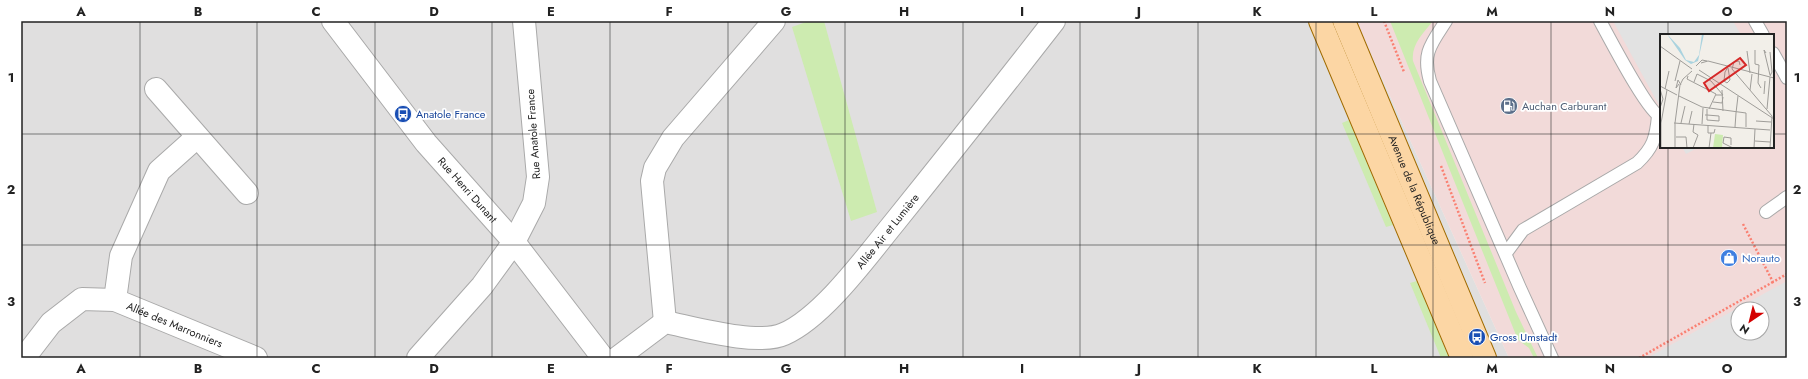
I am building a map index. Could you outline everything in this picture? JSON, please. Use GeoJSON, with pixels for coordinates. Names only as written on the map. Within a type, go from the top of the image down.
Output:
{"type":"FeatureCollection","features":[{"type":"Feature","properties":{"kind":"main road","name":"Avenue de la République"},"geometry":{"type":"LineString","coordinates":[[1320,21],[1462,358]]}},
{"type":"Feature","properties":{"kind":"main road","name":"Avenue de la République"},"geometry":{"type":"LineString","coordinates":[[1344,21],[1485,358]]}},
{"type":"Feature","properties":{"kind":"street","name":"Rue Henri Dunant"},"geometry":{"type":"LineString","coordinates":[[333,21],[426,143],[514,242],[603,358]]}},
{"type":"Feature","properties":{"kind":"street","name":"Rue Anatole France"},"geometry":{"type":"LineString","coordinates":[[514,242],[534,203],[538,177],[524,21]]}},
{"type":"Feature","properties":{"kind":"street"},"geometry":{"type":"LineString","coordinates":[[616,358],[665,322],[652,180],[655,168],[673,138],[774,21]]}},
{"type":"Feature","properties":{"kind":"street","name":"Allée Air et Lumière"},"geometry":{"type":"LineString","coordinates":[[665,322],[716,333],[763,339],[784,334],[805,322],[825,304],[859,265],[958,145],[1054,21]]}},
{"type":"Feature","properties":{"kind":"street"},"geometry":{"type":"LineString","coordinates":[[156,89],[247,193]]}},
{"type":"Feature","properties":{"kind":"street","name":"Allée des Marronniers"},"geometry":{"type":"LineString","coordinates":[[115,300],[121,256],[159,171],[197,137]]}},
{"type":"Feature","properties":{"kind":"street"},"geometry":{"type":"LineString","coordinates":[[418,358],[482,286],[514,242]]}},
{"type":"Feature","properties":{"kind":"street","name":"Allée des Marronniers"},"geometry":{"type":"LineString","coordinates":[[24,358],[51,323],[82,299],[115,300],[256,358]]}},
{"type":"Feature","properties":{"kind":"lane"},"geometry":{"type":"LineString","coordinates":[[1446,21],[1429,47],[1426,68],[1430,81],[1552,358]]}},
{"type":"Feature","properties":{"kind":"lane"},"geometry":{"type":"LineString","coordinates":[[1506,253],[1523,230],[1637,163],[1649,152],[1654,140],[1659,117],[1631,76],[1600,21]]}},
{"type":"Feature","properties":{"kind":"lane"},"geometry":{"type":"LineString","coordinates":[[1755,21],[1762,34]]}},
{"type":"Feature","properties":{"kind":"lane"},"geometry":{"type":"LineString","coordinates":[[1774,57],[1777,68],[1787,78]]}},
{"type":"Feature","properties":{"kind":"lane"},"geometry":{"type":"LineString","coordinates":[[1766,212],[1787,197]]}},
{"type":"Feature","properties":{"kind":"path"},"geometry":{"type":"LineString","coordinates":[[1384,21],[1405,75]]}},
{"type":"Feature","properties":{"kind":"path"},"geometry":{"type":"LineString","coordinates":[[1439,162],[1487,288]]}},
{"type":"Feature","properties":{"kind":"path"},"geometry":{"type":"LineString","coordinates":[[1743,224],[1773,282]]}},
{"type":"Feature","properties":{"kind":"path"},"geometry":{"type":"LineString","coordinates":[[1640,358],[1787,274]]}},
{"type":"Feature","properties":{"kind":"shaded area"},"geometry":{"type":"Polygon","coordinates":[[[21,21],[1356,21],[1509,358],[21,358],[21,21]]]}},
{"type":"Feature","properties":{"kind":"shaded area"},"geometry":{"type":"Polygon","coordinates":[[[1356,21],[1787,21],[1787,358],[1509,358],[1356,21]]]}},
{"type":"Feature","properties":{"kind":"shaded area"},"geometry":{"type":"Polygon","coordinates":[[[1613,21],[1733,21],[1740,34],[1660,34],[1660,107],[1613,21]]]}},
{"type":"Feature","properties":{"kind":"shaded area"},"geometry":{"type":"Polygon","coordinates":[[[1683,148],[1697,148],[1686,154],[1683,148]]]}},
{"type":"Feature","properties":{"kind":"shaded area"},"geometry":{"type":"Polygon","coordinates":[[[1787,281],[1787,358],[1647,358],[1730,312],[1730,341],[1770,341],[1770,301],[1751,301],[1787,281]]]}},
{"type":"Feature","properties":{"kind":"green space"},"geometry":{"type":"Polygon","coordinates":[[[809,21],[824,21],[877,212],[851,221],[792,27],[809,21]]]}},
{"type":"Feature","properties":{"kind":"green space"},"geometry":{"type":"Polygon","coordinates":[[[1390,21],[1433,21],[1416,44],[1413,61],[1516,312],[1538,358],[1534,358],[1529,348],[1518,340],[1390,21]]]}},
{"type":"Feature","properties":{"kind":"green space"},"geometry":{"type":"Polygon","coordinates":[[[1349,120],[1393,225],[1386,227],[1342,123],[1349,120]]]}},
{"type":"Feature","properties":{"kind":"green space"},"geometry":{"type":"Polygon","coordinates":[[[1417,281],[1449,358],[1441,358],[1410,283],[1417,281]]]}},
{"type":"Feature","properties":{"kind":"place","name":"Auchan Carburant"},"geometry":{"type":"Point","coordinates":[1509,106]}},
{"type":"Feature","properties":{"kind":"place","name":"Anatole France"},"geometry":{"type":"Point","coordinates":[403,114]}},
{"type":"Feature","properties":{"kind":"place","name":"Norauto"},"geometry":{"type":"Point","coordinates":[1729,258]}},
{"type":"Feature","properties":{"kind":"place","name":"Gross Umstadt"},"geometry":{"type":"Point","coordinates":[1477,337]}}]}
